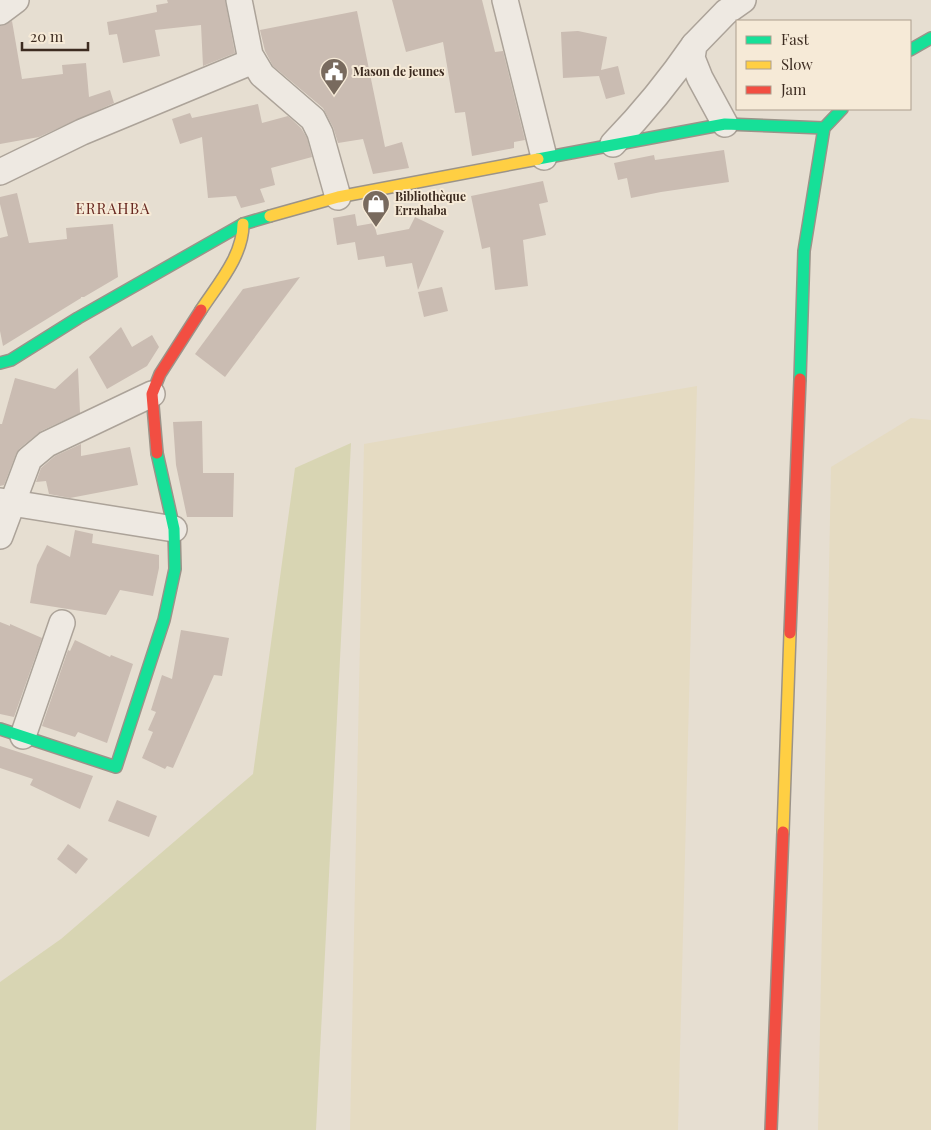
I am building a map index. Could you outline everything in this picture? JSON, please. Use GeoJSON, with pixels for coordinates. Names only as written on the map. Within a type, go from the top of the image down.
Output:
{"type":"FeatureCollection","features":[{"type":"Feature","properties":{"kind":"street"},"geometry":{"type":"LineString","coordinates":[[0,12],[16,0]]}},
{"type":"Feature","properties":{"kind":"street"},"geometry":{"type":"LineString","coordinates":[[239,0],[250,55],[253,61],[262,75],[313,120],[320,133],[338,197]]}},
{"type":"Feature","properties":{"kind":"street"},"geometry":{"type":"LineString","coordinates":[[505,0],[544,157]]}},
{"type":"Feature","properties":{"kind":"street"},"geometry":{"type":"LineString","coordinates":[[613,144],[635,121],[678,69],[694,45],[726,12],[743,0]]}},
{"type":"Feature","properties":{"kind":"street"},"geometry":{"type":"LineString","coordinates":[[911,49],[931,38]]}},
{"type":"Feature","properties":{"kind":"street"},"geometry":{"type":"LineString","coordinates":[[694,45],[692,58],[700,78],[724,124]]}},
{"type":"Feature","properties":{"kind":"street"},"geometry":{"type":"LineString","coordinates":[[0,172],[82,132],[253,61]]}},
{"type":"Feature","properties":{"kind":"street"},"geometry":{"type":"LineString","coordinates":[[771,1130],[804,250],[824,128],[841,110]]}},
{"type":"Feature","properties":{"kind":"street"},"geometry":{"type":"LineString","coordinates":[[0,363],[11,360],[78,318],[243,224],[338,197],[724,124],[824,128]]}},
{"type":"Feature","properties":{"kind":"street"},"geometry":{"type":"LineString","coordinates":[[62,623],[11,732],[116,767],[164,620],[175,569],[174,529],[157,454],[152,394],[160,374],[236,255],[243,237],[243,224]]}},
{"type":"Feature","properties":{"kind":"street"},"geometry":{"type":"LineString","coordinates":[[0,536],[6,502],[29,459],[47,444],[152,394]]}},
{"type":"Feature","properties":{"kind":"street"},"geometry":{"type":"LineString","coordinates":[[6,502],[174,529]]}},
{"type":"Feature","properties":{"kind":"shaded area"},"geometry":{"type":"Polygon","coordinates":[[[697,386],[678,1130],[350,1130],[364,444],[697,386]]]}},
{"type":"Feature","properties":{"kind":"shaded area"},"geometry":{"type":"Polygon","coordinates":[[[911,418],[931,420],[931,1130],[818,1130],[831,467],[911,418]]]}},
{"type":"Feature","properties":{"kind":"shaded area"},"geometry":{"type":"Polygon","coordinates":[[[351,443],[316,1130],[0,1130],[0,982],[61,939],[253,774],[295,468],[351,443]]]}},
{"type":"Feature","properties":{"kind":"building"},"geometry":{"type":"Polygon","coordinates":[[[167,0],[225,0],[235,53],[203,66],[201,25],[155,30],[160,56],[123,63],[117,34],[109,35],[107,22],[157,12],[156,5],[168,3],[167,0]]]}},
{"type":"Feature","properties":{"kind":"building"},"geometry":{"type":"Polygon","coordinates":[[[392,0],[482,0],[495,52],[503,51],[525,140],[514,142],[514,148],[472,156],[465,112],[455,113],[443,42],[406,52],[392,0]]]}},
{"type":"Feature","properties":{"kind":"building","name":"Mason de jeunes"},"geometry":{"type":"Polygon","coordinates":[[[357,11],[385,147],[402,142],[409,168],[373,174],[363,139],[338,143],[333,127],[323,108],[273,66],[265,51],[260,30],[357,11]]]}},
{"type":"Feature","properties":{"kind":"building"},"geometry":{"type":"Polygon","coordinates":[[[12,21],[22,79],[63,74],[62,65],[86,63],[89,97],[110,90],[114,103],[39,137],[0,144],[0,26],[12,21]]]}},
{"type":"Feature","properties":{"kind":"building"},"geometry":{"type":"Polygon","coordinates":[[[578,31],[607,37],[601,70],[618,66],[625,94],[606,99],[599,76],[563,78],[561,32],[578,31]]]}},
{"type":"Feature","properties":{"kind":"building"},"geometry":{"type":"Polygon","coordinates":[[[258,104],[262,123],[288,116],[301,128],[307,138],[312,157],[271,168],[275,185],[260,189],[265,202],[241,208],[236,196],[208,198],[202,137],[180,144],[172,119],[190,113],[192,118],[258,104]]]}},
{"type":"Feature","properties":{"kind":"building"},"geometry":{"type":"Polygon","coordinates":[[[724,150],[729,182],[631,198],[627,178],[618,180],[614,163],[654,155],[655,160],[724,150]]]}},
{"type":"Feature","properties":{"kind":"building"},"geometry":{"type":"Polygon","coordinates":[[[543,181],[548,202],[539,204],[546,235],[523,240],[528,286],[495,290],[490,247],[482,249],[471,196],[543,181]]]}},
{"type":"Feature","properties":{"kind":"building"},"geometry":{"type":"Polygon","coordinates":[[[17,193],[29,243],[67,239],[66,228],[113,224],[118,277],[81,297],[3,346],[0,331],[0,238],[8,236],[0,197],[17,193]]]}},
{"type":"Feature","properties":{"kind":"building"},"geometry":{"type":"Polygon","coordinates":[[[355,214],[357,226],[374,223],[377,235],[409,229],[415,217],[444,231],[418,290],[412,263],[386,267],[384,256],[358,260],[355,242],[337,245],[333,218],[355,214]]]}},
{"type":"Feature","properties":{"kind":"building"},"geometry":{"type":"Polygon","coordinates":[[[300,277],[225,377],[195,354],[243,289],[300,277]]]}},
{"type":"Feature","properties":{"kind":"building"},"geometry":{"type":"Polygon","coordinates":[[[442,287],[448,311],[424,317],[418,292],[442,287]]]}},
{"type":"Feature","properties":{"kind":"building"},"geometry":{"type":"Polygon","coordinates":[[[121,327],[132,347],[152,335],[159,347],[147,366],[107,389],[89,357],[121,327]]]}},
{"type":"Feature","properties":{"kind":"building"},"geometry":{"type":"Polygon","coordinates":[[[78,368],[80,413],[41,431],[20,448],[4,485],[0,486],[0,424],[2,424],[15,378],[55,389],[78,368]]]}},
{"type":"Feature","properties":{"kind":"building"},"geometry":{"type":"Polygon","coordinates":[[[202,421],[203,473],[234,473],[233,517],[187,517],[176,465],[173,422],[202,421]]]}},
{"type":"Feature","properties":{"kind":"building"},"geometry":{"type":"Polygon","coordinates":[[[81,444],[81,456],[130,447],[138,485],[70,498],[49,494],[46,481],[36,482],[41,468],[55,456],[81,444]]]}},
{"type":"Feature","properties":{"kind":"building"},"geometry":{"type":"Polygon","coordinates":[[[75,530],[93,534],[92,543],[159,555],[159,568],[153,596],[120,590],[106,615],[30,603],[37,565],[47,545],[70,557],[75,530]]]}},
{"type":"Feature","properties":{"kind":"building"},"geometry":{"type":"Polygon","coordinates":[[[0,622],[10,626],[10,624],[42,638],[14,717],[0,714],[0,622]]]}},
{"type":"Feature","properties":{"kind":"building"},"geometry":{"type":"Polygon","coordinates":[[[181,630],[229,638],[222,676],[214,675],[173,768],[167,766],[165,769],[142,758],[153,732],[148,730],[156,712],[151,710],[162,675],[172,679],[181,630]]]}},
{"type":"Feature","properties":{"kind":"building"},"geometry":{"type":"Polygon","coordinates":[[[75,640],[110,657],[111,655],[133,664],[107,743],[78,732],[75,737],[42,726],[68,650],[70,651],[75,640]]]}},
{"type":"Feature","properties":{"kind":"building"},"geometry":{"type":"Polygon","coordinates":[[[0,746],[93,776],[80,809],[30,785],[33,779],[0,768],[0,746]]]}},
{"type":"Feature","properties":{"kind":"building"},"geometry":{"type":"Polygon","coordinates":[[[117,800],[157,816],[149,837],[108,821],[117,800]]]}},
{"type":"Feature","properties":{"kind":"building"},"geometry":{"type":"Polygon","coordinates":[[[68,844],[88,859],[76,874],[57,859],[68,844]]]}},
{"type":"Feature","properties":{"kind":"traffic: fast"},"geometry":{"type":"LineString","coordinates":[[911,49],[931,38]]}},
{"type":"Feature","properties":{"kind":"traffic: fast"},"geometry":{"type":"LineString","coordinates":[[800,379],[804,251],[824,128],[841,110]]}},
{"type":"Feature","properties":{"kind":"traffic: fast"},"geometry":{"type":"LineString","coordinates":[[538,159],[725,124],[824,128]]}},
{"type":"Feature","properties":{"kind":"traffic: fast"},"geometry":{"type":"LineString","coordinates":[[0,363],[11,360],[78,318],[243,224],[270,216]]}},
{"type":"Feature","properties":{"kind":"traffic: fast"},"geometry":{"type":"LineString","coordinates":[[0,729],[116,767],[164,620],[175,569],[174,529],[157,453]]}},
{"type":"Feature","properties":{"kind":"traffic: slow"},"geometry":{"type":"LineString","coordinates":[[270,216],[338,197],[538,159]]}},
{"type":"Feature","properties":{"kind":"traffic: slow"},"geometry":{"type":"LineString","coordinates":[[201,310],[222,280],[234,258],[242,236],[243,224]]}},
{"type":"Feature","properties":{"kind":"traffic: slow"},"geometry":{"type":"LineString","coordinates":[[783,832],[790,633]]}},
{"type":"Feature","properties":{"kind":"traffic: jam"},"geometry":{"type":"LineString","coordinates":[[157,453],[152,394],[160,374],[201,310]]}},
{"type":"Feature","properties":{"kind":"traffic: jam"},"geometry":{"type":"LineString","coordinates":[[790,633],[800,379]]}},
{"type":"Feature","properties":{"kind":"traffic: jam"},"geometry":{"type":"LineString","coordinates":[[771,1130],[783,832]]}},
{"type":"Feature","properties":{"kind":"place","name":"Mason de jeunes"},"geometry":{"type":"Point","coordinates":[334,96]}},
{"type":"Feature","properties":{"kind":"place","name":"Bibliothèque Errahaba"},"geometry":{"type":"Point","coordinates":[376,228]}},
{"type":"Feature","properties":{"kind":"district","name":"ERRAHBA"},"geometry":{"type":"Point","coordinates":[113,209]}}]}
